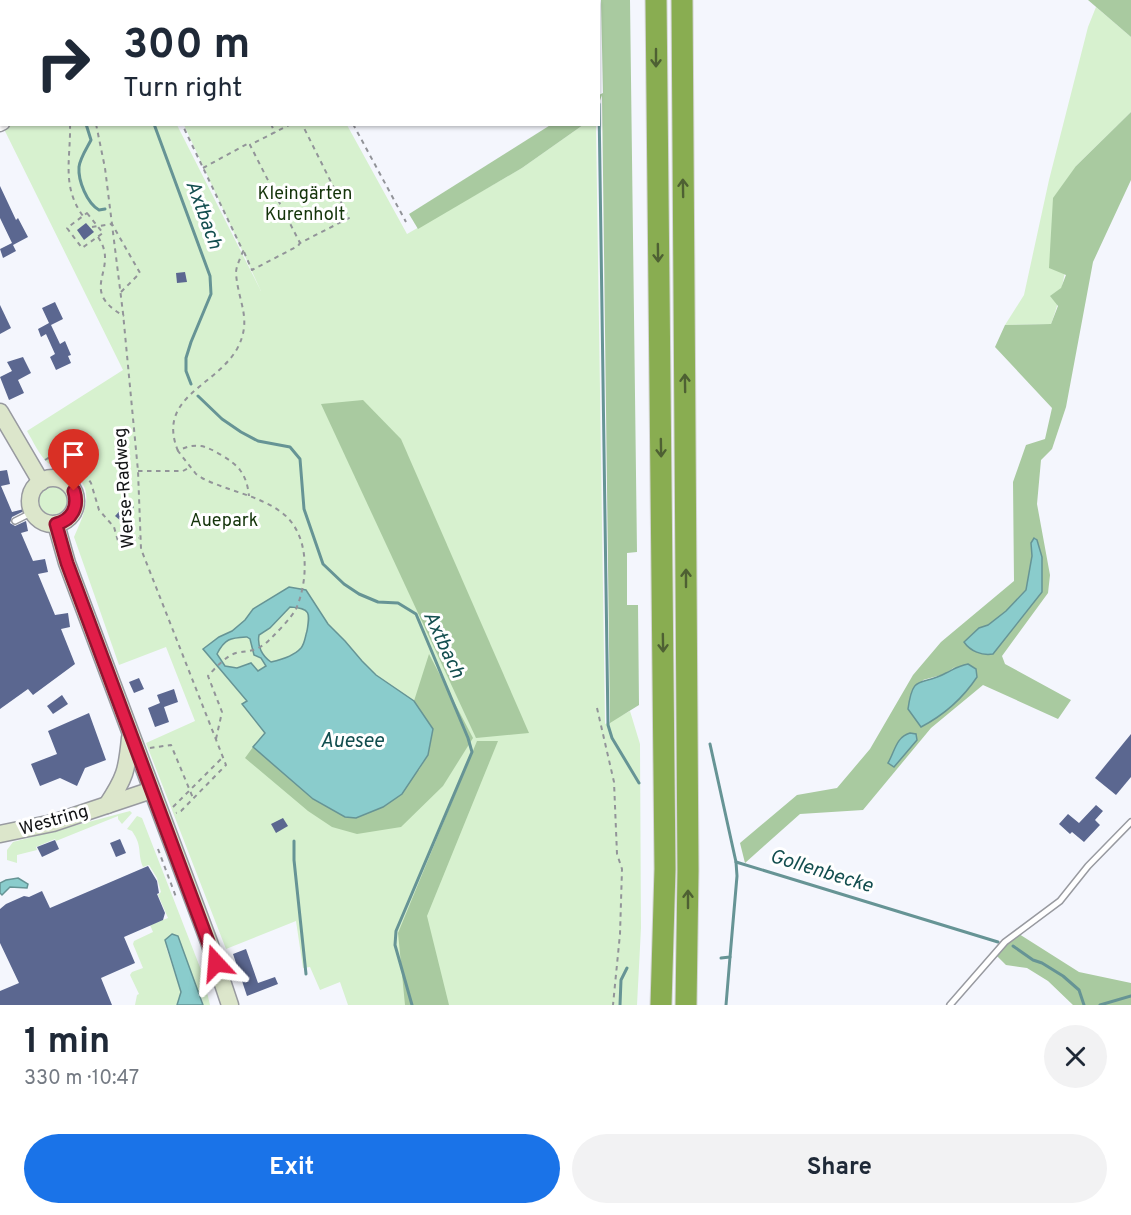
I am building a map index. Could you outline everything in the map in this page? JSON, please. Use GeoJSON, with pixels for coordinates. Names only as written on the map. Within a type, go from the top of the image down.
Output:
{"type":"FeatureCollection","features":[{"type":"Feature","properties":{"kind":"highway"},"geometry":{"type":"LineString","coordinates":[[656,0],[665,869],[661,1005]]}},
{"type":"Feature","properties":{"kind":"highway"},"geometry":{"type":"LineString","coordinates":[[682,0],[688,859],[686,1005]]}},
{"type":"Feature","properties":{"kind":"main road"},"geometry":{"type":"LineString","coordinates":[[0,412],[41,482]]}},
{"type":"Feature","properties":{"kind":"main road"},"geometry":{"type":"LineString","coordinates":[[47,479],[60,479],[74,491],[75,509],[68,519],[56,524],[43,522],[33,512],[32,492],[41,482],[47,479]]}},
{"type":"Feature","properties":{"kind":"main road"},"geometry":{"type":"LineString","coordinates":[[56,524],[67,563],[131,731],[230,1005]]}},
{"type":"Feature","properties":{"kind":"main road","name":"Westring"},"geometry":{"type":"LineString","coordinates":[[107,806],[120,786],[127,769],[131,731]]}},
{"type":"Feature","properties":{"kind":"main road","name":"Westring"},"geometry":{"type":"LineString","coordinates":[[0,834],[53,823],[152,789]]}},
{"type":"Feature","properties":{"kind":"lane"},"geometry":{"type":"LineString","coordinates":[[15,520],[33,512]]}},
{"type":"Feature","properties":{"kind":"lane"},"geometry":{"type":"LineString","coordinates":[[950,1005],[1005,942],[1060,901],[1088,866],[1131,822]]}},
{"type":"Feature","properties":{"kind":"path"},"geometry":{"type":"LineString","coordinates":[[70,126],[68,163],[70,192],[83,216]]}},
{"type":"Feature","properties":{"kind":"path","name":"Werse-Radweg"},"geometry":{"type":"LineString","coordinates":[[96,126],[105,168],[124,316],[138,471],[141,549],[223,757]]}},
{"type":"Feature","properties":{"kind":"path"},"geometry":{"type":"LineString","coordinates":[[97,129],[101,126]]}},
{"type":"Feature","properties":{"kind":"path"},"geometry":{"type":"LineString","coordinates":[[183,126],[252,270],[349,218],[303,126]]}},
{"type":"Feature","properties":{"kind":"path"},"geometry":{"type":"LineString","coordinates":[[272,126],[275,132]]}},
{"type":"Feature","properties":{"kind":"path"},"geometry":{"type":"LineString","coordinates":[[202,168],[287,126]]}},
{"type":"Feature","properties":{"kind":"path"},"geometry":{"type":"LineString","coordinates":[[354,126],[406,222]]}},
{"type":"Feature","properties":{"kind":"path"},"geometry":{"type":"LineString","coordinates":[[250,145],[300,243]]}},
{"type":"Feature","properties":{"kind":"path"},"geometry":{"type":"LineString","coordinates":[[87,213],[98,226],[103,233],[82,248],[67,228],[87,213]]}},
{"type":"Feature","properties":{"kind":"path"},"geometry":{"type":"LineString","coordinates":[[92,227],[112,224],[140,273],[121,292]]}},
{"type":"Feature","properties":{"kind":"path"},"geometry":{"type":"LineString","coordinates":[[98,237],[107,255],[101,281],[102,297],[113,310],[124,316]]}},
{"type":"Feature","properties":{"kind":"path"},"geometry":{"type":"LineString","coordinates":[[216,739],[222,712],[208,676],[235,653],[250,652],[267,643],[296,610],[304,578],[301,539],[292,522],[268,504],[215,484],[196,474],[178,451],[175,443],[173,422],[180,404],[229,361],[245,328],[245,316],[236,271],[243,251]]}},
{"type":"Feature","properties":{"kind":"path"},"geometry":{"type":"LineString","coordinates":[[178,451],[187,446],[202,446],[232,461],[247,484],[249,496]]}},
{"type":"Feature","properties":{"kind":"path"},"geometry":{"type":"LineString","coordinates":[[31,466],[50,457],[64,459],[83,471],[91,483],[99,510],[114,528],[118,541],[123,543],[140,538]]}},
{"type":"Feature","properties":{"kind":"path"},"geometry":{"type":"LineString","coordinates":[[138,471],[183,471],[190,468]]}},
{"type":"Feature","properties":{"kind":"path"},"geometry":{"type":"LineString","coordinates":[[597,708],[614,782],[617,854],[622,869],[620,934],[613,1005]]}},
{"type":"Feature","properties":{"kind":"path"},"geometry":{"type":"LineString","coordinates":[[150,748],[171,745],[193,798]]}},
{"type":"Feature","properties":{"kind":"path"},"geometry":{"type":"LineString","coordinates":[[168,799],[171,809],[173,814],[181,811],[226,765],[223,757],[171,809]]}},
{"type":"Feature","properties":{"kind":"green space"},"geometry":{"type":"Polygon","coordinates":[[[601,0],[630,0],[637,552],[627,553],[627,605],[638,605],[639,705],[610,723],[602,95],[600,100],[600,94],[603,93],[601,0]]]}},
{"type":"Feature","properties":{"kind":"green space"},"geometry":{"type":"Polygon","coordinates":[[[1088,0],[1131,0],[1131,37],[1088,0]]]}},
{"type":"Feature","properties":{"kind":"green space"},"geometry":{"type":"Polygon","coordinates":[[[1096,7],[1131,37],[1131,112],[1076,166],[1066,266],[1051,324],[1005,325],[1024,295],[1049,180],[1088,27],[1096,7]]]}},
{"type":"Feature","properties":{"kind":"green space"},"geometry":{"type":"Polygon","coordinates":[[[1131,112],[1131,180],[1093,262],[1066,407],[1052,449],[1041,460],[1037,504],[1050,575],[1048,593],[1002,656],[1005,664],[1071,700],[1058,719],[983,685],[931,728],[863,810],[800,814],[745,863],[740,843],[797,795],[837,788],[870,749],[913,675],[941,642],[1014,581],[1013,482],[1026,445],[1045,439],[1052,408],[995,347],[1005,325],[1051,324],[1058,306],[1050,296],[1061,288],[1066,275],[1049,268],[1053,198],[1076,166],[1131,112]],[[1035,538],[1031,543],[1032,556],[1026,590],[1006,611],[988,625],[979,628],[967,639],[993,654],[1042,592],[1042,557],[1035,538]],[[956,666],[945,674],[923,680],[908,709],[956,666]]]}},
{"type":"Feature","properties":{"kind":"green space"},"geometry":{"type":"Polygon","coordinates":[[[2,126],[178,126],[261,291],[184,126],[348,126],[407,234],[522,168],[582,126],[596,126],[605,724],[630,711],[640,744],[641,928],[637,1005],[348,1005],[340,982],[320,990],[310,967],[303,968],[296,921],[226,949],[146,743],[195,721],[166,647],[119,665],[74,537],[86,504],[85,488],[73,474],[48,463],[27,431],[123,370],[2,126]]]}},
{"type":"Feature","properties":{"kind":"green space"},"geometry":{"type":"Polygon","coordinates":[[[549,126],[582,126],[522,168],[418,229],[409,214],[549,126]]]}},
{"type":"Feature","properties":{"kind":"green space"},"geometry":{"type":"Polygon","coordinates":[[[363,400],[401,439],[529,733],[476,738],[321,404],[363,400]]]}},
{"type":"Feature","properties":{"kind":"green space"},"geometry":{"type":"Polygon","coordinates":[[[52,485],[63,489],[67,500],[63,511],[52,515],[41,511],[37,500],[41,489],[52,485]]]}},
{"type":"Feature","properties":{"kind":"green space"},"geometry":{"type":"Polygon","coordinates":[[[429,654],[473,738],[443,786],[401,827],[357,834],[332,827],[308,811],[245,758],[253,747],[313,799],[419,770],[428,755],[433,729],[414,701],[429,654]]]}},
{"type":"Feature","properties":{"kind":"green space"},"geometry":{"type":"Polygon","coordinates":[[[477,741],[498,741],[427,916],[449,1005],[405,1005],[398,933],[477,741]]]}},
{"type":"Feature","properties":{"kind":"green space"},"geometry":{"type":"Polygon","coordinates":[[[130,811],[132,813],[122,824],[118,816],[56,841],[55,839],[36,847],[37,850],[17,855],[17,863],[7,860],[7,850],[13,842],[130,811]]]}},
{"type":"Feature","properties":{"kind":"green space"},"geometry":{"type":"Polygon","coordinates":[[[137,816],[142,818],[203,975],[210,1005],[203,1005],[202,999],[166,947],[181,992],[177,1005],[135,1005],[139,994],[130,975],[143,968],[133,944],[134,941],[153,932],[150,925],[168,918],[158,895],[161,892],[157,878],[149,865],[143,867],[138,841],[132,831],[127,829],[137,816]]]}},
{"type":"Feature","properties":{"kind":"green space"},"geometry":{"type":"Polygon","coordinates":[[[1019,934],[1079,972],[1131,983],[1131,1005],[1073,1005],[1048,981],[1027,968],[1006,965],[996,955],[1019,934]]]}},
{"type":"Feature","properties":{"kind":"water"},"geometry":{"type":"Polygon","coordinates":[[[1034,538],[1037,540],[1042,557],[1042,592],[993,654],[973,650],[964,642],[979,628],[988,625],[1006,611],[1026,590],[1032,556],[1031,543],[1034,538]]]}},
{"type":"Feature","properties":{"kind":"water","name":"Auesee"},"geometry":{"type":"Polygon","coordinates":[[[289,587],[306,590],[328,624],[362,661],[376,675],[414,701],[433,729],[428,755],[402,794],[383,807],[356,818],[345,817],[313,799],[253,747],[265,733],[242,704],[247,701],[203,649],[232,631],[245,620],[253,609],[289,587]],[[290,607],[270,628],[259,635],[261,650],[271,662],[295,653],[304,642],[308,613],[302,609],[290,607]],[[247,637],[233,639],[223,645],[217,654],[225,666],[237,668],[251,663],[258,671],[266,666],[261,658],[254,655],[250,639],[247,637]]]}},
{"type":"Feature","properties":{"kind":"water"},"geometry":{"type":"Polygon","coordinates":[[[968,664],[976,669],[977,677],[972,685],[945,711],[921,727],[908,709],[910,697],[916,685],[968,664]]]}},
{"type":"Feature","properties":{"kind":"water"},"geometry":{"type":"Polygon","coordinates":[[[916,734],[917,740],[894,767],[888,763],[894,749],[905,735],[916,734]]]}},
{"type":"Feature","properties":{"kind":"water"},"geometry":{"type":"Polygon","coordinates":[[[18,878],[28,884],[27,888],[10,887],[2,895],[0,893],[0,883],[18,878]]]}},
{"type":"Feature","properties":{"kind":"water"},"geometry":{"type":"Polygon","coordinates":[[[172,934],[178,936],[203,1005],[177,1005],[181,992],[165,940],[172,934]]]}},
{"type":"Feature","properties":{"kind":"building"},"geometry":{"type":"Polygon","coordinates":[[[0,186],[16,220],[18,218],[28,237],[13,245],[16,251],[3,258],[0,249],[12,243],[0,218],[0,186]]]}},
{"type":"Feature","properties":{"kind":"building"},"geometry":{"type":"Polygon","coordinates":[[[86,223],[94,232],[84,240],[77,230],[86,223]]]}},
{"type":"Feature","properties":{"kind":"building"},"geometry":{"type":"Polygon","coordinates":[[[185,272],[187,282],[177,283],[176,273],[185,272]]]}},
{"type":"Feature","properties":{"kind":"building"},"geometry":{"type":"Polygon","coordinates":[[[55,302],[63,319],[51,325],[60,344],[65,341],[71,355],[68,356],[71,363],[56,370],[50,357],[55,354],[46,334],[41,337],[38,329],[49,323],[42,308],[55,302]]]}},
{"type":"Feature","properties":{"kind":"building"},"geometry":{"type":"Polygon","coordinates":[[[0,305],[11,328],[0,334],[0,305]]]}},
{"type":"Feature","properties":{"kind":"building"},"geometry":{"type":"Polygon","coordinates":[[[23,357],[31,373],[18,380],[24,393],[9,400],[0,377],[12,371],[7,362],[23,357]]]}},
{"type":"Feature","properties":{"kind":"building"},"geometry":{"type":"Polygon","coordinates":[[[7,470],[10,484],[1,486],[12,512],[24,509],[12,517],[10,523],[15,526],[26,521],[28,531],[21,533],[33,561],[45,559],[48,572],[38,574],[55,615],[68,613],[70,627],[61,629],[75,664],[33,695],[28,689],[0,709],[0,471],[7,470]]]}},
{"type":"Feature","properties":{"kind":"building"},"geometry":{"type":"Polygon","coordinates":[[[128,502],[134,507],[121,521],[115,516],[128,502]]]}},
{"type":"Feature","properties":{"kind":"building"},"geometry":{"type":"Polygon","coordinates":[[[139,678],[144,689],[134,693],[129,682],[139,678]]]}},
{"type":"Feature","properties":{"kind":"building"},"geometry":{"type":"Polygon","coordinates":[[[174,689],[178,702],[164,707],[169,722],[155,727],[148,708],[160,703],[157,695],[174,689]]]}},
{"type":"Feature","properties":{"kind":"building"},"geometry":{"type":"Polygon","coordinates":[[[62,695],[68,704],[53,714],[47,706],[62,695]]]}},
{"type":"Feature","properties":{"kind":"building"},"geometry":{"type":"Polygon","coordinates":[[[89,713],[106,760],[85,768],[77,786],[60,778],[40,786],[31,764],[57,754],[48,731],[89,713]]]}},
{"type":"Feature","properties":{"kind":"building"},"geometry":{"type":"Polygon","coordinates":[[[1131,734],[1131,777],[1116,795],[1095,778],[1131,734]]]}},
{"type":"Feature","properties":{"kind":"building"},"geometry":{"type":"Polygon","coordinates":[[[1096,805],[1103,811],[1095,820],[1100,825],[1084,842],[1059,824],[1068,814],[1079,823],[1096,805]]]}},
{"type":"Feature","properties":{"kind":"building"},"geometry":{"type":"Polygon","coordinates":[[[283,818],[288,826],[276,833],[271,824],[283,818]]]}},
{"type":"Feature","properties":{"kind":"building"},"geometry":{"type":"Polygon","coordinates":[[[120,839],[126,853],[116,857],[110,843],[120,839]]]}},
{"type":"Feature","properties":{"kind":"building"},"geometry":{"type":"Polygon","coordinates":[[[55,840],[59,849],[42,857],[37,847],[55,840]]]}},
{"type":"Feature","properties":{"kind":"building"},"geometry":{"type":"Polygon","coordinates":[[[148,866],[157,881],[159,893],[157,894],[165,913],[163,920],[124,937],[135,963],[101,978],[112,1005],[0,1005],[0,991],[19,983],[0,943],[0,909],[24,896],[29,897],[42,891],[50,908],[148,866]]]}},
{"type":"Feature","properties":{"kind":"building"},"geometry":{"type":"Polygon","coordinates":[[[246,949],[258,983],[275,977],[278,984],[247,996],[233,954],[246,949]]]}},
{"type":"Feature","properties":{"kind":"waterway"},"geometry":{"type":"LineString","coordinates":[[87,126],[91,140],[80,164],[80,179],[84,191],[95,207],[99,210],[105,209]]}},
{"type":"Feature","properties":{"kind":"waterway","name":"Axtbach"},"geometry":{"type":"LineString","coordinates":[[155,126],[210,276],[211,294],[186,358],[186,371],[191,384]]}},
{"type":"Feature","properties":{"kind":"waterway"},"geometry":{"type":"LineString","coordinates":[[599,126],[608,725],[612,738],[639,783]]}},
{"type":"Feature","properties":{"kind":"waterway","name":"Axtbach"},"geometry":{"type":"LineString","coordinates":[[198,396],[222,419],[241,432],[258,441],[290,447],[300,459],[304,509],[323,564],[344,584],[359,594],[378,602],[398,603],[416,614],[468,738],[472,752],[396,931],[395,945],[412,1005]]}},
{"type":"Feature","properties":{"kind":"waterway"},"geometry":{"type":"LineString","coordinates":[[710,744],[736,862],[737,876],[730,957],[721,958]]}},
{"type":"Feature","properties":{"kind":"waterway"},"geometry":{"type":"LineString","coordinates":[[294,841],[306,974]]}},
{"type":"Feature","properties":{"kind":"waterway","name":"Gollenbecke"},"geometry":{"type":"LineString","coordinates":[[736,862],[998,942]]}},
{"type":"Feature","properties":{"kind":"waterway","name":"Gollenbecke"},"geometry":{"type":"LineString","coordinates":[[1013,946],[1063,976],[1079,990],[1084,1005]]}},
{"type":"Feature","properties":{"kind":"waterway"},"geometry":{"type":"LineString","coordinates":[[726,1005],[730,957]]}},
{"type":"Feature","properties":{"kind":"waterway","name":"Gollenbecke"},"geometry":{"type":"LineString","coordinates":[[620,1005],[621,980],[627,968]]}},
{"type":"Feature","properties":{"kind":"waterway","name":"Gollenbecke"},"geometry":{"type":"LineString","coordinates":[[1100,1005],[1131,996]]}},
{"type":"Feature","properties":{"kind":"route"},"geometry":{"type":"LineString","coordinates":[[74,491],[76,503],[72,515],[56,524],[67,563],[216,963]]}},
{"type":"Feature","properties":{"kind":"park label","name":"Kleingärten Kurenholt"},"geometry":{"type":"Point","coordinates":[305,204]}},
{"type":"Feature","properties":{"kind":"park label","name":"Auepark"},"geometry":{"type":"Point","coordinates":[224,521]}}]}
